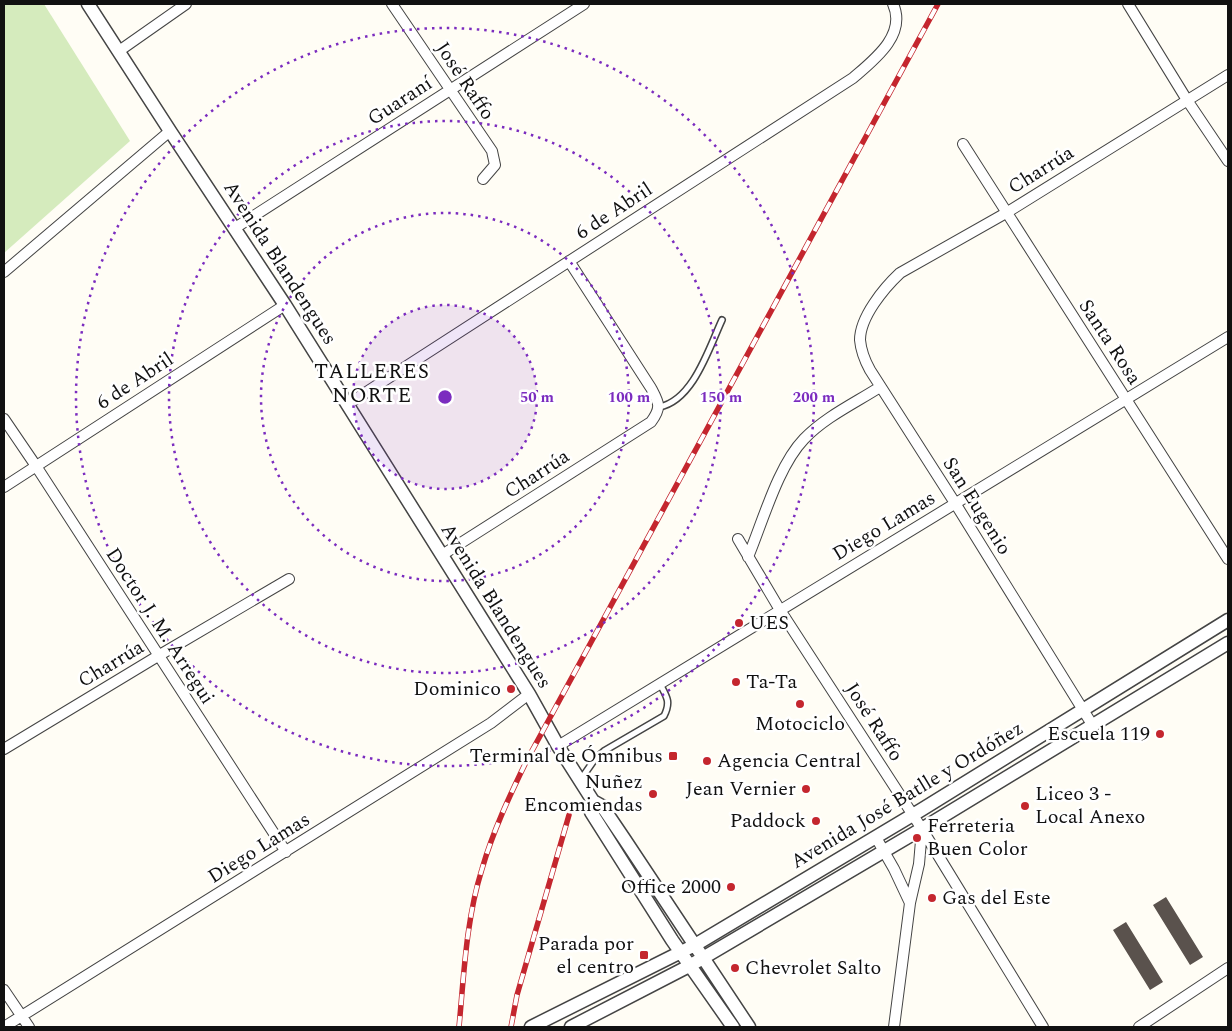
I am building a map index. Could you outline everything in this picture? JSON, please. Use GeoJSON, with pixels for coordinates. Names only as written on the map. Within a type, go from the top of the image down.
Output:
{"type":"FeatureCollection","features":[{"type":"Feature","properties":{"kind":"street","name":"Avenida Blandengues"},"geometry":{"type":"LineString","coordinates":[[88,4],[285,304],[529,694],[558,746],[593,801],[602,806],[749,1027]]}},
{"type":"Feature","properties":{"kind":"street"},"geometry":{"type":"LineString","coordinates":[[119,51],[186,4]]}},
{"type":"Feature","properties":{"kind":"street","name":"José Raffo"},"geometry":{"type":"LineString","coordinates":[[392,4],[492,152],[495,165],[483,179]]}},
{"type":"Feature","properties":{"kind":"street","name":"Guaraní"},"geometry":{"type":"LineString","coordinates":[[235,228],[584,4]]}},
{"type":"Feature","properties":{"kind":"street","name":"6 de Abril"},"geometry":{"type":"LineString","coordinates":[[348,404],[853,78],[891,40],[897,12],[893,4]]}},
{"type":"Feature","properties":{"kind":"street"},"geometry":{"type":"LineString","coordinates":[[1128,4],[1187,100],[1228,161]]}},
{"type":"Feature","properties":{"kind":"street","name":"Charrúa"},"geometry":{"type":"LineString","coordinates":[[877,300],[888,285],[900,274],[1006,213],[1228,75]]}},
{"type":"Feature","properties":{"kind":"street"},"geometry":{"type":"LineString","coordinates":[[4,272],[170,131]]}},
{"type":"Feature","properties":{"kind":"street","name":"Santa Rosa"},"geometry":{"type":"LineString","coordinates":[[963,144],[1228,559]]}},
{"type":"Feature","properties":{"kind":"street"},"geometry":{"type":"LineString","coordinates":[[569,261],[651,388],[659,407]]}},
{"type":"Feature","properties":{"kind":"street","name":"San Eugenio"},"geometry":{"type":"LineString","coordinates":[[877,300],[865,320],[860,339],[863,357],[1093,726]]}},
{"type":"Feature","properties":{"kind":"street","name":"6 de Abril"},"geometry":{"type":"LineString","coordinates":[[4,487],[285,304]]}},
{"type":"Feature","properties":{"kind":"street","name":"Diego Lamas"},"geometry":{"type":"LineString","coordinates":[[558,746],[1228,337]]}},
{"type":"Feature","properties":{"kind":"street"},"geometry":{"type":"LineString","coordinates":[[748,557],[781,475],[804,439],[823,423],[880,387]]}},
{"type":"Feature","properties":{"kind":"street","name":"Charrúa"},"geometry":{"type":"LineString","coordinates":[[442,555],[651,422],[657,414],[659,407]]}},
{"type":"Feature","properties":{"kind":"street","name":"Doctor J. M. Arregui"},"geometry":{"type":"LineString","coordinates":[[4,419],[286,852]]}},
{"type":"Feature","properties":{"kind":"street","name":"José Raffo"},"geometry":{"type":"LineString","coordinates":[[738,539],[780,610],[913,814],[1043,1027]]}},
{"type":"Feature","properties":{"kind":"street","name":"Charrúa"},"geometry":{"type":"LineString","coordinates":[[4,749],[289,579]]}},
{"type":"Feature","properties":{"kind":"street","name":"Avenida José Batlle y Ordóñez"},"geometry":{"type":"LineString","coordinates":[[531,1027],[695,945],[913,814],[1228,620]]}},
{"type":"Feature","properties":{"kind":"street","name":"Avenida José Batlle y Ordóñez"},"geometry":{"type":"LineString","coordinates":[[572,1027],[703,958],[922,829],[1228,643]]}},
{"type":"Feature","properties":{"kind":"street","name":"Diego Lamas"},"geometry":{"type":"LineString","coordinates":[[4,1027],[491,723],[529,694]]}},
{"type":"Feature","properties":{"kind":"street","name":"Avenida Blandengues"},"geometry":{"type":"LineString","coordinates":[[593,801],[591,812],[681,952],[733,1027]]}},
{"type":"Feature","properties":{"kind":"street"},"geometry":{"type":"LineString","coordinates":[[894,1027],[910,903],[919,864],[922,829]]}},
{"type":"Feature","properties":{"kind":"street"},"geometry":{"type":"LineString","coordinates":[[872,839],[878,841],[884,851],[910,903]]}},
{"type":"Feature","properties":{"kind":"street"},"geometry":{"type":"LineString","coordinates":[[1139,1027],[1228,968]]}},
{"type":"Feature","properties":{"kind":"street"},"geometry":{"type":"LineString","coordinates":[[4,990],[29,1027]]}},
{"type":"Feature","properties":{"kind":"lane"},"geometry":{"type":"LineString","coordinates":[[659,407],[672,404],[685,392],[704,360],[722,320]]}},
{"type":"Feature","properties":{"kind":"lane"},"geometry":{"type":"LineString","coordinates":[[580,780],[595,759],[604,751],[664,716],[668,707],[668,699],[660,683]]}},
{"type":"Feature","properties":{"kind":"green space"},"geometry":{"type":"Polygon","coordinates":[[[4,4],[44,4],[130,141],[4,253],[4,4]]]}},
{"type":"Feature","properties":{"kind":"building"},"geometry":{"type":"Polygon","coordinates":[[[1166,897],[1203,957],[1190,965],[1153,905],[1166,897]]]}},
{"type":"Feature","properties":{"kind":"building"},"geometry":{"type":"Polygon","coordinates":[[[1126,922],[1163,982],[1150,990],[1113,930],[1126,922]]]}},
{"type":"Feature","properties":{"kind":"railway"},"geometry":{"type":"LineString","coordinates":[[459,1027],[466,947],[472,908],[491,841],[514,786],[938,4]]}},
{"type":"Feature","properties":{"kind":"railway"},"geometry":{"type":"LineString","coordinates":[[511,1027],[517,995],[569,815]]}},
{"type":"Feature","properties":{"kind":"place","name":"UES"},"geometry":{"type":"Point","coordinates":[739,623]}},
{"type":"Feature","properties":{"kind":"place","name":"Ta-Ta"},"geometry":{"type":"Point","coordinates":[736,682]}},
{"type":"Feature","properties":{"kind":"place","name":"Dominico"},"geometry":{"type":"Point","coordinates":[511,689]}},
{"type":"Feature","properties":{"kind":"place","name":"Motociclo"},"geometry":{"type":"Point","coordinates":[800,704]}},
{"type":"Feature","properties":{"kind":"place","name":"Escuela 119"},"geometry":{"type":"Point","coordinates":[1160,734]}},
{"type":"Feature","properties":{"kind":"place","name":"Terminal de Ómnibus"},"geometry":{"type":"Point","coordinates":[673,756]}},
{"type":"Feature","properties":{"kind":"place","name":"Agencia Central"},"geometry":{"type":"Point","coordinates":[707,761]}},
{"type":"Feature","properties":{"kind":"place","name":"Jean Vernier"},"geometry":{"type":"Point","coordinates":[806,789]}},
{"type":"Feature","properties":{"kind":"place","name":"Nuñez Encomiendas"},"geometry":{"type":"Point","coordinates":[653,794]}},
{"type":"Feature","properties":{"kind":"place","name":"Liceo 3 - Local Anexo"},"geometry":{"type":"Point","coordinates":[1025,806]}},
{"type":"Feature","properties":{"kind":"place","name":"Paddock"},"geometry":{"type":"Point","coordinates":[816,821]}},
{"type":"Feature","properties":{"kind":"place","name":"Ferreteria Buen Color"},"geometry":{"type":"Point","coordinates":[917,838]}},
{"type":"Feature","properties":{"kind":"place","name":"Office 2000"},"geometry":{"type":"Point","coordinates":[731,887]}},
{"type":"Feature","properties":{"kind":"place","name":"Gas del Este"},"geometry":{"type":"Point","coordinates":[932,898]}},
{"type":"Feature","properties":{"kind":"place","name":"Parada por el centro"},"geometry":{"type":"Point","coordinates":[644,955]}},
{"type":"Feature","properties":{"kind":"place","name":"Chevrolet Salto"},"geometry":{"type":"Point","coordinates":[735,968]}},
{"type":"Feature","properties":{"kind":"district","name":"TALLERES NORTE"},"geometry":{"type":"Point","coordinates":[372,384]}}]}
